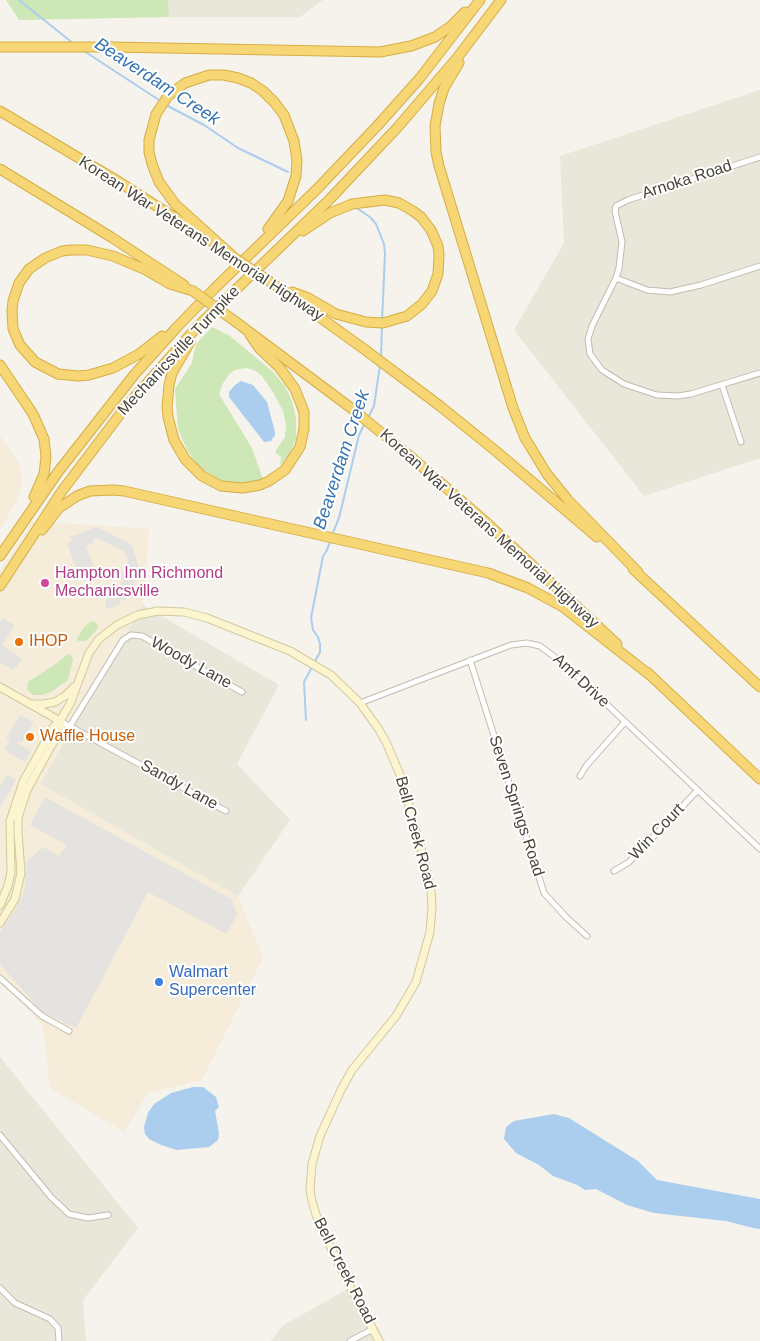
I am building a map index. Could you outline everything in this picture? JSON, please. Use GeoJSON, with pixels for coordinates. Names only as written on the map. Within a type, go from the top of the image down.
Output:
{"type":"FeatureCollection","features":[{"type":"Feature","properties":{"kind":"highway"},"geometry":{"type":"LineString","coordinates":[[0,47],[45,46],[360,52],[396,50],[424,42],[444,31],[458,20],[475,0]]}},
{"type":"Feature","properties":{"kind":"highway","name":"Mechanicsville Turnpike"},"geometry":{"type":"LineString","coordinates":[[0,555],[58,472],[99,418],[156,350],[232,270],[317,189],[368,136],[420,78],[480,0]]}},
{"type":"Feature","properties":{"kind":"highway"},"geometry":{"type":"LineString","coordinates":[[501,0],[444,88],[439,104],[434,139],[439,166],[513,408],[526,438],[539,463],[560,490],[638,572]]}},
{"type":"Feature","properties":{"kind":"highway","name":"Mechanicsville Turnpike"},"geometry":{"type":"LineString","coordinates":[[0,587],[50,507],[100,439],[159,368],[226,298],[336,193],[398,128],[457,58],[501,0]]}},
{"type":"Feature","properties":{"kind":"highway"},"geometry":{"type":"LineString","coordinates":[[214,241],[199,224],[170,199],[158,182],[153,171],[149,152],[149,140],[154,120],[164,102],[173,92],[185,83],[202,77],[217,75],[238,78],[251,83],[263,91],[275,103],[288,123],[294,141],[297,160],[296,176],[288,201],[273,223],[232,270]]}},
{"type":"Feature","properties":{"kind":"highway","name":"Korean War Veterans Memorial Highway"},"geometry":{"type":"LineString","coordinates":[[0,111],[214,241],[399,375],[504,458],[638,572],[760,687]]}},
{"type":"Feature","properties":{"kind":"highway"},"geometry":{"type":"LineString","coordinates":[[0,169],[111,237],[180,285]]}},
{"type":"Feature","properties":{"kind":"highway"},"geometry":{"type":"LineString","coordinates":[[245,280],[310,225],[341,208],[363,201],[391,200],[406,206],[422,217],[435,238],[439,256],[438,274],[432,291],[422,304],[407,316],[390,322],[366,322],[336,314],[308,298],[276,285]]}},
{"type":"Feature","properties":{"kind":"highway"},"geometry":{"type":"LineString","coordinates":[[180,285],[170,284],[130,262],[105,253],[80,249],[62,251],[37,263],[24,275],[13,301],[13,328],[24,351],[43,367],[67,376],[89,375],[112,368],[148,348],[214,289]]}},
{"type":"Feature","properties":{"kind":"highway","name":"Korean War Veterans Memorial Highway"},"geometry":{"type":"LineString","coordinates":[[180,285],[193,291],[240,324],[387,437],[494,530],[760,779]]}},
{"type":"Feature","properties":{"kind":"highway"},"geometry":{"type":"LineString","coordinates":[[226,298],[190,342],[179,360],[168,385],[166,407],[174,440],[185,460],[202,476],[221,486],[232,488],[252,487],[278,476],[285,470],[296,454],[304,429],[304,412],[295,389],[279,367],[260,349],[240,324]]}},
{"type":"Feature","properties":{"kind":"highway"},"geometry":{"type":"LineString","coordinates":[[0,365],[38,422],[44,439],[46,457],[44,474],[38,492],[0,555]]}},
{"type":"Feature","properties":{"kind":"highway"},"geometry":{"type":"LineString","coordinates":[[0,587],[59,508],[77,496],[90,491],[124,491],[488,573],[528,588],[563,607],[650,676]]}},
{"type":"Feature","properties":{"kind":"street","name":"Arnoka Road"},"geometry":{"type":"LineString","coordinates":[[616,278],[622,242],[615,211],[616,206],[628,200],[760,157]]}},
{"type":"Feature","properties":{"kind":"street"},"geometry":{"type":"LineString","coordinates":[[760,266],[687,289],[670,292],[648,290],[616,278],[590,331],[588,339],[590,354],[598,366],[624,384],[657,395],[678,396],[722,386],[760,373]]}},
{"type":"Feature","properties":{"kind":"street"},"geometry":{"type":"LineString","coordinates":[[722,386],[741,442]]}},
{"type":"Feature","properties":{"kind":"street","name":"Bell Creek Road"},"geometry":{"type":"LineString","coordinates":[[0,905],[11,872],[9,831],[13,809],[23,782],[54,726],[60,721],[70,704],[88,653],[103,635],[128,620],[158,611],[184,612],[207,618],[290,651],[331,675],[360,703],[386,742],[401,777],[425,863],[432,907],[430,932],[416,982],[403,1007],[352,1070],[320,1136],[312,1164],[310,1190],[314,1211],[329,1247],[379,1341]]}},
{"type":"Feature","properties":{"kind":"street","name":"Woody Lane"},"geometry":{"type":"LineString","coordinates":[[70,726],[123,640],[130,635],[142,636],[242,692]]}},
{"type":"Feature","properties":{"kind":"street","name":"Amf Drive"},"geometry":{"type":"LineString","coordinates":[[360,703],[518,643],[540,646],[564,664],[760,849]]}},
{"type":"Feature","properties":{"kind":"street","name":"Seven Springs Road"},"geometry":{"type":"LineString","coordinates":[[470,660],[544,893],[566,918],[587,936]]}},
{"type":"Feature","properties":{"kind":"street"},"geometry":{"type":"LineString","coordinates":[[29,704],[49,704],[60,700],[70,692],[80,678]]}},
{"type":"Feature","properties":{"kind":"street","name":"Sandy Lane"},"geometry":{"type":"LineString","coordinates":[[0,687],[226,811]]}},
{"type":"Feature","properties":{"kind":"street","name":"Bell Creek Road"},"geometry":{"type":"LineString","coordinates":[[0,923],[15,899],[21,873],[18,818],[27,790],[61,728],[60,721]]}},
{"type":"Feature","properties":{"kind":"street"},"geometry":{"type":"LineString","coordinates":[[580,776],[586,766],[625,722]]}},
{"type":"Feature","properties":{"kind":"street","name":"Win Court"},"geometry":{"type":"LineString","coordinates":[[614,871],[629,862],[698,790]]}},
{"type":"Feature","properties":{"kind":"street"},"geometry":{"type":"LineString","coordinates":[[0,974],[2,980],[42,1016],[69,1031]]}},
{"type":"Feature","properties":{"kind":"street"},"geometry":{"type":"LineString","coordinates":[[0,1135],[51,1197],[69,1214],[82,1218],[108,1215]]}},
{"type":"Feature","properties":{"kind":"street"},"geometry":{"type":"LineString","coordinates":[[0,1288],[15,1303],[25,1309],[44,1315],[54,1323],[59,1332],[59,1341]]}},
{"type":"Feature","properties":{"kind":"street"},"geometry":{"type":"LineString","coordinates":[[350,1341],[373,1329]]}},
{"type":"Feature","properties":{"kind":"shaded area"},"geometry":{"type":"Polygon","coordinates":[[[168,0],[323,0],[300,17],[169,17],[168,0]]]}},
{"type":"Feature","properties":{"kind":"shaded area"},"geometry":{"type":"Polygon","coordinates":[[[760,90],[760,458],[644,496],[514,330],[564,243],[560,156],[760,90]]]}},
{"type":"Feature","properties":{"kind":"shaded area"},"geometry":{"type":"Polygon","coordinates":[[[0,436],[19,463],[22,485],[16,502],[0,529],[0,436]]]}},
{"type":"Feature","properties":{"kind":"shaded area"},"geometry":{"type":"Polygon","coordinates":[[[33,521],[149,529],[143,605],[40,784],[238,896],[263,957],[202,1080],[148,1093],[124,1132],[50,1088],[43,1026],[0,979],[0,571],[33,521]]]}},
{"type":"Feature","properties":{"kind":"shaded area"},"geometry":{"type":"Polygon","coordinates":[[[97,527],[131,544],[140,570],[125,601],[121,599],[121,604],[107,609],[105,605],[106,594],[114,591],[116,595],[123,580],[119,578],[124,568],[129,570],[130,568],[124,551],[96,538],[93,539],[95,543],[86,546],[95,570],[82,569],[77,571],[67,543],[72,541],[70,537],[97,527]]]}},
{"type":"Feature","properties":{"kind":"shaded area"},"geometry":{"type":"Polygon","coordinates":[[[143,605],[279,685],[237,764],[290,820],[238,896],[40,784],[143,605]]]}},
{"type":"Feature","properties":{"kind":"shaded area"},"geometry":{"type":"Polygon","coordinates":[[[3,618],[15,626],[2,645],[22,659],[16,668],[14,667],[12,670],[0,662],[0,621],[3,618]]]}},
{"type":"Feature","properties":{"kind":"shaded area"},"geometry":{"type":"Polygon","coordinates":[[[20,715],[33,722],[22,743],[18,741],[17,743],[31,751],[25,762],[4,750],[10,740],[6,738],[20,715]]]}},
{"type":"Feature","properties":{"kind":"shaded area"},"geometry":{"type":"Polygon","coordinates":[[[7,775],[16,780],[0,808],[0,787],[7,775]]]}},
{"type":"Feature","properties":{"kind":"shaded area"},"geometry":{"type":"Polygon","coordinates":[[[45,797],[231,899],[237,915],[226,934],[148,892],[76,1028],[42,1012],[0,964],[0,932],[17,907],[25,890],[26,862],[43,847],[59,856],[67,845],[30,825],[45,797]]]}},
{"type":"Feature","properties":{"kind":"shaded area"},"geometry":{"type":"Polygon","coordinates":[[[0,1057],[138,1228],[83,1300],[86,1341],[0,1341],[0,1057]]]}},
{"type":"Feature","properties":{"kind":"shaded area"},"geometry":{"type":"Polygon","coordinates":[[[355,1285],[385,1341],[271,1341],[282,1326],[355,1285]]]}},
{"type":"Feature","properties":{"kind":"green space"},"geometry":{"type":"Polygon","coordinates":[[[6,0],[168,0],[169,17],[19,20],[6,0]]]}},
{"type":"Feature","properties":{"kind":"green space"},"geometry":{"type":"Polygon","coordinates":[[[212,327],[230,336],[271,370],[285,386],[292,401],[296,418],[296,438],[290,453],[280,466],[281,457],[275,452],[285,437],[286,425],[283,411],[262,376],[254,370],[246,368],[235,370],[229,374],[222,385],[219,394],[252,448],[263,479],[253,482],[223,481],[206,472],[187,450],[178,429],[175,389],[192,363],[196,344],[212,327]]]}},
{"type":"Feature","properties":{"kind":"green space"},"geometry":{"type":"Polygon","coordinates":[[[92,621],[98,624],[98,628],[86,641],[78,641],[77,638],[84,627],[92,621]]]}},
{"type":"Feature","properties":{"kind":"green space"},"geometry":{"type":"Polygon","coordinates":[[[68,654],[73,659],[68,680],[51,692],[42,695],[33,695],[27,689],[28,682],[68,654]]]}},
{"type":"Feature","properties":{"kind":"water"},"geometry":{"type":"Polygon","coordinates":[[[241,381],[253,385],[267,402],[275,432],[271,441],[264,442],[229,397],[229,392],[241,381]]]}},
{"type":"Feature","properties":{"kind":"water"},"geometry":{"type":"Polygon","coordinates":[[[193,1087],[203,1087],[216,1097],[219,1107],[215,1111],[219,1133],[218,1140],[209,1147],[177,1150],[149,1139],[145,1134],[144,1127],[148,1113],[154,1104],[171,1093],[193,1087]]]}},
{"type":"Feature","properties":{"kind":"water"},"geometry":{"type":"Polygon","coordinates":[[[554,1114],[569,1118],[638,1161],[657,1180],[760,1199],[760,1229],[726,1221],[654,1213],[627,1205],[596,1189],[585,1190],[553,1176],[539,1165],[516,1153],[504,1139],[506,1127],[514,1121],[554,1114]]]}},
{"type":"Feature","properties":{"kind":"waterway","name":"Beaverdam Creek"},"geometry":{"type":"LineString","coordinates":[[19,0],[74,44]]}},
{"type":"Feature","properties":{"kind":"waterway","name":"Beaverdam Creek"},"geometry":{"type":"LineString","coordinates":[[84,51],[162,102]]}},
{"type":"Feature","properties":{"kind":"waterway","name":"Beaverdam Creek"},"geometry":{"type":"LineString","coordinates":[[166,105],[204,125],[238,148],[288,172]]}},
{"type":"Feature","properties":{"kind":"waterway","name":"Beaverdam Creek"},"geometry":{"type":"LineString","coordinates":[[358,209],[370,217],[376,224],[384,244],[382,321]]}},
{"type":"Feature","properties":{"kind":"waterway","name":"Beaverdam Creek"},"geometry":{"type":"LineString","coordinates":[[381,358],[382,325]]}},
{"type":"Feature","properties":{"kind":"waterway","name":"Beaverdam Creek"},"geometry":{"type":"LineString","coordinates":[[368,418],[374,406],[380,365]]}},
{"type":"Feature","properties":{"kind":"waterway","name":"Beaverdam Creek"},"geometry":{"type":"LineString","coordinates":[[332,535],[339,518],[359,435],[365,423]]}},
{"type":"Feature","properties":{"kind":"waterway","name":"Beaverdam Creek"},"geometry":{"type":"LineString","coordinates":[[314,663],[320,652],[320,644],[313,630],[311,618],[323,556],[331,540]]}},
{"type":"Feature","properties":{"kind":"waterway","name":"Beaverdam Creek"},"geometry":{"type":"LineString","coordinates":[[306,720],[304,682],[312,667]]}},
{"type":"Feature","properties":{"kind":"place","name":"Hampton Inn Richmond Mechanicsville"},"geometry":{"type":"Point","coordinates":[45,583]}},
{"type":"Feature","properties":{"kind":"place","name":"IHOP"},"geometry":{"type":"Point","coordinates":[19,642]}},
{"type":"Feature","properties":{"kind":"place","name":"Waffle House"},"geometry":{"type":"Point","coordinates":[30,737]}},
{"type":"Feature","properties":{"kind":"place","name":"Walmart Supercenter"},"geometry":{"type":"Point","coordinates":[159,982]}}]}
